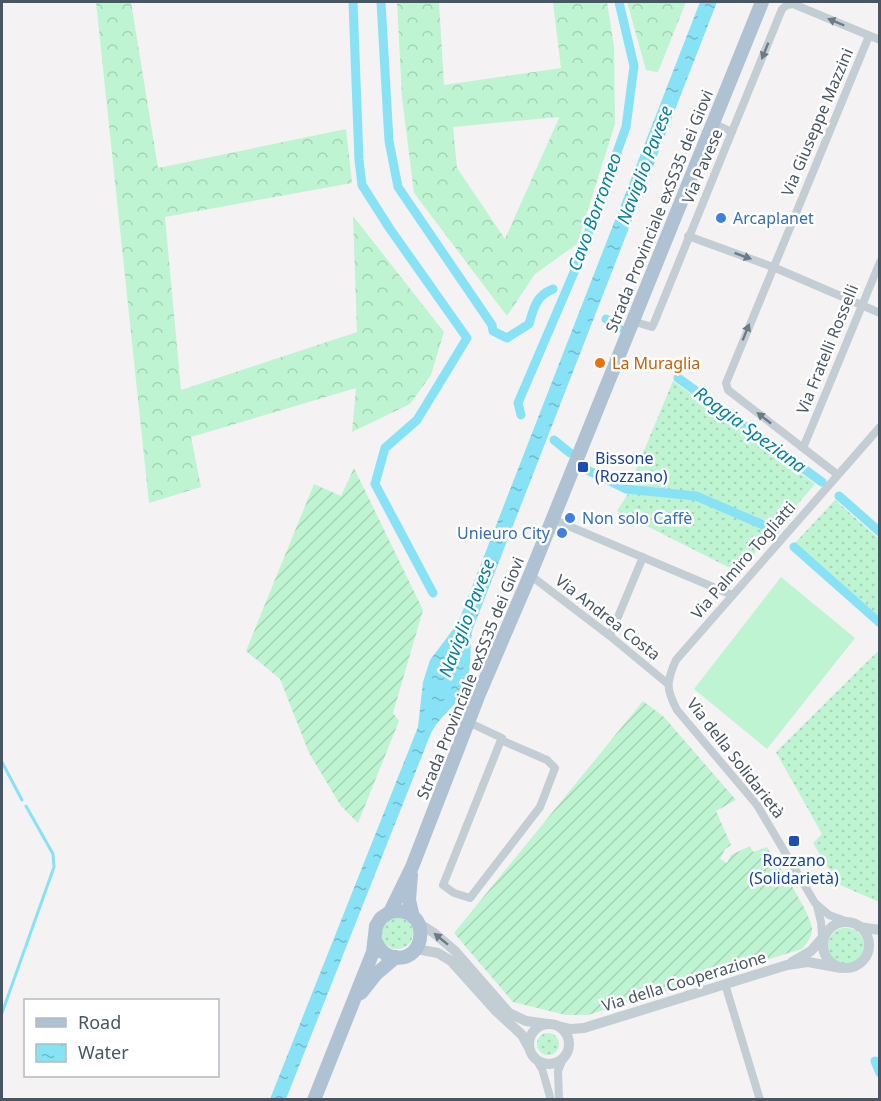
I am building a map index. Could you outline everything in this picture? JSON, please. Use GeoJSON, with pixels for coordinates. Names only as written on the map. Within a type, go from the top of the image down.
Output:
{"type":"FeatureCollection","features":[{"type":"Feature","properties":{"kind":"main road","name":"Strada Provinciale exSS35 dei Giovi"},"geometry":{"type":"LineString","coordinates":[[412,867],[468,723],[762,2]]}},
{"type":"Feature","properties":{"kind":"main road"},"geometry":{"type":"LineString","coordinates":[[314,1100],[376,942],[375,931],[378,922],[390,912],[412,867]]}},
{"type":"Feature","properties":{"kind":"main road"},"geometry":{"type":"LineString","coordinates":[[376,942],[383,952],[396,957],[405,956],[416,949],[421,939],[410,900],[412,867]]}},
{"type":"Feature","properties":{"kind":"main road"},"geometry":{"type":"LineString","coordinates":[[390,912],[402,911],[416,920]]}},
{"type":"Feature","properties":{"kind":"main road"},"geometry":{"type":"LineString","coordinates":[[353,1004],[376,974],[396,957]]}},
{"type":"Feature","properties":{"kind":"street","name":"Via Pavese"},"geometry":{"type":"LineString","coordinates":[[632,321],[652,327],[782,9],[793,4],[869,36]]}},
{"type":"Feature","properties":{"kind":"street"},"geometry":{"type":"LineString","coordinates":[[869,36],[879,40]]}},
{"type":"Feature","properties":{"kind":"street","name":"Via Giuseppe Mazzini"},"geometry":{"type":"LineString","coordinates":[[803,448],[726,387],[869,36]]}},
{"type":"Feature","properties":{"kind":"street"},"geometry":{"type":"LineString","coordinates":[[713,123],[732,132]]}},
{"type":"Feature","properties":{"kind":"street"},"geometry":{"type":"LineString","coordinates":[[688,236],[773,267],[879,313]]}},
{"type":"Feature","properties":{"kind":"street","name":"Via Fratelli Rosselli"},"geometry":{"type":"LineString","coordinates":[[803,448],[879,262]]}},
{"type":"Feature","properties":{"kind":"street","name":"Via Palmiro Togliatti"},"geometry":{"type":"LineString","coordinates":[[669,694],[668,684],[676,660],[879,427]]}},
{"type":"Feature","properties":{"kind":"street"},"geometry":{"type":"LineString","coordinates":[[803,448],[838,475]]}},
{"type":"Feature","properties":{"kind":"street"},"geometry":{"type":"LineString","coordinates":[[552,519],[732,595]]}},
{"type":"Feature","properties":{"kind":"street"},"geometry":{"type":"LineString","coordinates":[[610,636],[644,557]]}},
{"type":"Feature","properties":{"kind":"street","name":"Via Andrea Costa"},"geometry":{"type":"LineString","coordinates":[[530,575],[668,684]]}},
{"type":"Feature","properties":{"kind":"street","name":"Via della Solidarietà"},"geometry":{"type":"LineString","coordinates":[[669,694],[685,720],[760,809],[815,903],[824,940]]}},
{"type":"Feature","properties":{"kind":"street"},"geometry":{"type":"LineString","coordinates":[[468,723],[547,760],[555,768],[540,807],[470,898],[454,893],[443,885],[501,740]]}},
{"type":"Feature","properties":{"kind":"street","name":"Via della Solidarietà"},"geometry":{"type":"LineString","coordinates":[[815,903],[829,915],[855,925]]}},
{"type":"Feature","properties":{"kind":"street","name":"Via della Cooperazione"},"geometry":{"type":"LineString","coordinates":[[416,920],[455,951],[509,1013],[525,1021],[571,1029],[591,1026],[787,965],[808,962],[841,968]]}},
{"type":"Feature","properties":{"kind":"street"},"geometry":{"type":"LineString","coordinates":[[855,925],[866,934],[869,947],[867,956],[859,965],[852,968],[841,968],[829,962],[824,940],[838,924],[855,925],[879,930]]}},
{"type":"Feature","properties":{"kind":"street"},"geometry":{"type":"LineString","coordinates":[[869,947],[879,935]]}},
{"type":"Feature","properties":{"kind":"street","name":"Via della Cooperazione"},"geometry":{"type":"LineString","coordinates":[[787,965],[811,951],[824,940]]}},
{"type":"Feature","properties":{"kind":"street"},"geometry":{"type":"LineString","coordinates":[[416,949],[438,953],[455,964],[495,1010],[522,1035],[544,1075],[551,1100]]}},
{"type":"Feature","properties":{"kind":"street"},"geometry":{"type":"LineString","coordinates":[[725,984],[760,1100]]}},
{"type":"Feature","properties":{"kind":"street"},"geometry":{"type":"LineString","coordinates":[[529,1048],[529,1040],[539,1027],[553,1025],[566,1035],[566,1053],[558,1071],[559,1100]]}},
{"type":"Feature","properties":{"kind":"street","name":"Via della Cooperazione"},"geometry":{"type":"LineString","coordinates":[[566,1053],[577,1037],[591,1026]]}},
{"type":"Feature","properties":{"kind":"street"},"geometry":{"type":"LineString","coordinates":[[536,1059],[550,1064],[557,1062],[566,1053]]}},
{"type":"Feature","properties":{"kind":"green space"},"geometry":{"type":"Polygon","coordinates":[[[96,2],[131,2],[158,168],[346,129],[352,183],[165,217],[181,390],[357,332],[353,216],[444,332],[431,375],[410,404],[352,432],[356,388],[191,437],[201,487],[149,503],[96,2]]]}},
{"type":"Feature","properties":{"kind":"green space"},"geometry":{"type":"Polygon","coordinates":[[[397,2],[439,2],[444,85],[561,68],[553,2],[607,2],[614,47],[615,124],[577,244],[535,274],[507,316],[414,193],[402,97],[397,2]],[[559,117],[453,127],[457,168],[505,239],[559,117]]]}},
{"type":"Feature","properties":{"kind":"green space"},"geometry":{"type":"Polygon","coordinates":[[[627,2],[686,2],[658,72],[646,70],[627,2]]]}},
{"type":"Feature","properties":{"kind":"green space"},"geometry":{"type":"Polygon","coordinates":[[[673,381],[815,484],[779,526],[696,493],[630,484],[673,381]]]}},
{"type":"Feature","properties":{"kind":"green space"},"geometry":{"type":"Polygon","coordinates":[[[354,468],[423,610],[393,713],[399,721],[358,823],[341,806],[309,753],[280,679],[246,651],[314,484],[341,496],[354,468]]]}},
{"type":"Feature","properties":{"kind":"green space"},"geometry":{"type":"Polygon","coordinates":[[[629,492],[696,500],[773,533],[738,572],[617,511],[629,492]]]}},
{"type":"Feature","properties":{"kind":"green space"},"geometry":{"type":"Polygon","coordinates":[[[835,500],[879,539],[879,616],[795,543],[835,500]]]}},
{"type":"Feature","properties":{"kind":"green space"},"geometry":{"type":"Polygon","coordinates":[[[781,577],[855,638],[767,749],[694,689],[781,577]]]}},
{"type":"Feature","properties":{"kind":"green space"},"geometry":{"type":"Polygon","coordinates":[[[877,652],[880,655],[879,902],[838,884],[813,843],[822,834],[776,752],[877,652]]]}},
{"type":"Feature","properties":{"kind":"green space"},"geometry":{"type":"Polygon","coordinates":[[[643,701],[664,717],[736,800],[716,811],[731,845],[725,849],[720,859],[727,863],[731,855],[750,846],[753,852],[767,847],[806,912],[812,929],[810,937],[802,949],[588,1015],[566,1015],[513,1002],[454,933],[643,701]]]}},
{"type":"Feature","properties":{"kind":"green space"},"geometry":{"type":"Polygon","coordinates":[[[397,917],[409,921],[413,933],[409,945],[397,949],[385,945],[381,933],[385,921],[397,917]]]}},
{"type":"Feature","properties":{"kind":"green space"},"geometry":{"type":"Polygon","coordinates":[[[846,928],[859,933],[864,946],[859,959],[846,964],[833,959],[828,946],[833,933],[846,928]]]}},
{"type":"Feature","properties":{"kind":"green space"},"geometry":{"type":"Polygon","coordinates":[[[548,1033],[558,1040],[559,1044],[552,1054],[548,1055],[538,1048],[537,1044],[544,1034],[548,1033]]]}},
{"type":"Feature","properties":{"kind":"water","name":"Naviglio Pavese"},"geometry":{"type":"Polygon","coordinates":[[[700,2],[717,2],[472,631],[466,685],[459,698],[431,733],[286,1099],[270,1099],[418,727],[423,682],[430,660],[458,623],[700,2]]]}},
{"type":"Feature","properties":{"kind":"waterway"},"geometry":{"type":"LineString","coordinates":[[353,2],[362,185],[390,229],[467,338],[417,420],[385,448],[375,484],[433,593]]}},
{"type":"Feature","properties":{"kind":"waterway"},"geometry":{"type":"LineString","coordinates":[[381,2],[389,141],[398,187],[492,325],[493,331],[507,338],[529,324],[539,299],[553,289]]}},
{"type":"Feature","properties":{"kind":"waterway","name":"Cavo Borromeo"},"geometry":{"type":"LineString","coordinates":[[521,415],[518,403],[575,270],[626,127],[634,66],[619,2]]}},
{"type":"Feature","properties":{"kind":"waterway","name":"Roggia Speziana"},"geometry":{"type":"LineString","coordinates":[[606,319],[619,328]]}},
{"type":"Feature","properties":{"kind":"waterway","name":"Roggia Speziana"},"geometry":{"type":"LineString","coordinates":[[678,378],[822,482]]}},
{"type":"Feature","properties":{"kind":"waterway","name":"Cavo Borromeo"},"geometry":{"type":"LineString","coordinates":[[554,440],[570,453]]}},
{"type":"Feature","properties":{"kind":"waterway","name":"Cavo Borromeo"},"geometry":{"type":"LineString","coordinates":[[583,468],[626,489],[696,496],[775,530]]}},
{"type":"Feature","properties":{"kind":"waterway","name":"Roggia Speziana"},"geometry":{"type":"LineString","coordinates":[[839,496],[880,532]]}},
{"type":"Feature","properties":{"kind":"waterway","name":"Cavo Borromeo"},"geometry":{"type":"LineString","coordinates":[[794,547],[880,623]]}},
{"type":"Feature","properties":{"kind":"waterway"},"geometry":{"type":"LineString","coordinates":[[2,762],[22,800]]}},
{"type":"Feature","properties":{"kind":"waterway"},"geometry":{"type":"LineString","coordinates":[[2,1013],[54,867],[53,854],[26,806]]}},
{"type":"Feature","properties":{"kind":"waterway"},"geometry":{"type":"LineString","coordinates":[[875,1061],[880,1073]]}},
{"type":"Feature","properties":{"kind":"place","name":"Arcaplanet"},"geometry":{"type":"Point","coordinates":[721,218]}},
{"type":"Feature","properties":{"kind":"place","name":"La Muraglia"},"geometry":{"type":"Point","coordinates":[600,363]}},
{"type":"Feature","properties":{"kind":"place","name":"Bissone (Rozzano)"},"geometry":{"type":"Point","coordinates":[583,467]}},
{"type":"Feature","properties":{"kind":"place","name":"Non solo Caffè"},"geometry":{"type":"Point","coordinates":[570,518]}},
{"type":"Feature","properties":{"kind":"place","name":"Unieuro City"},"geometry":{"type":"Point","coordinates":[562,533]}},
{"type":"Feature","properties":{"kind":"place","name":"Rozzano (Solidarietà)"},"geometry":{"type":"Point","coordinates":[794,841]}}]}
